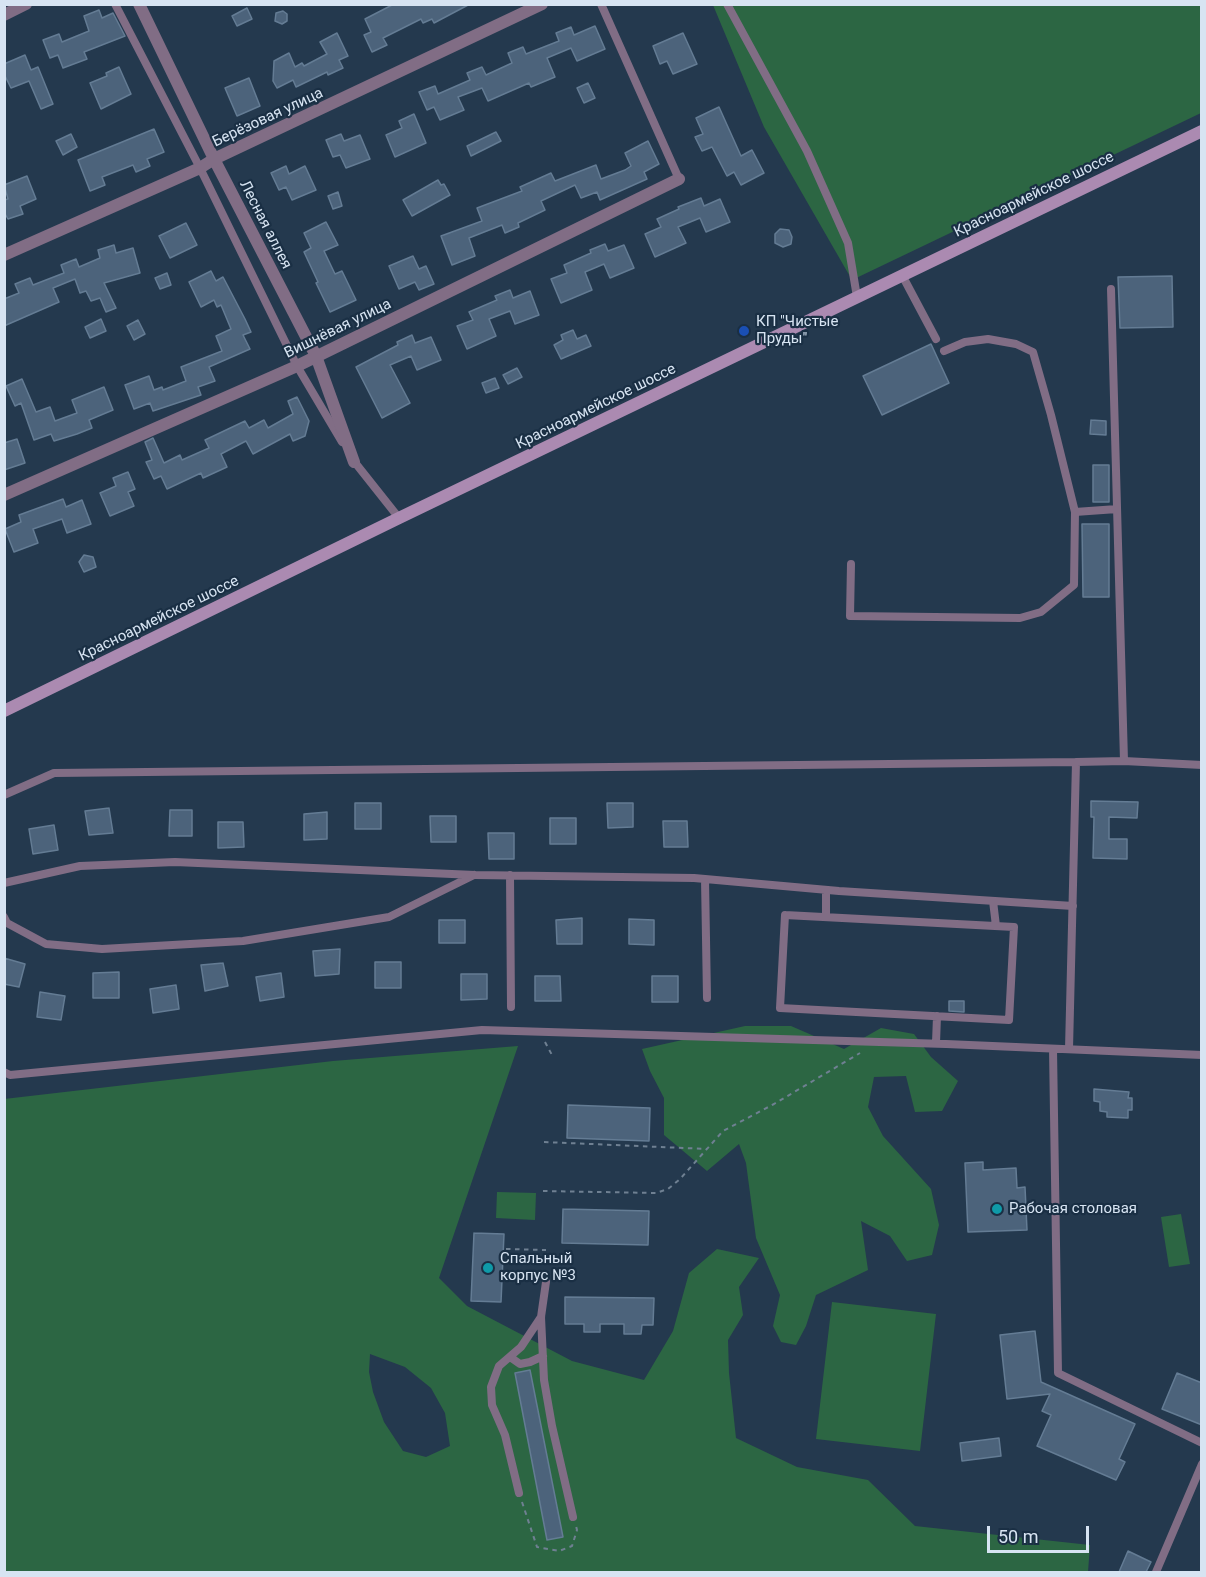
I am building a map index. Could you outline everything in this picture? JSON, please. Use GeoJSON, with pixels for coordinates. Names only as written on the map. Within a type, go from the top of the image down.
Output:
{"type":"FeatureCollection","features":[{"type":"Feature","properties":{"kind":"main road","name":"Красноармейское шоссе"},"geometry":{"type":"LineString","coordinates":[[4,711],[1202,131]]}},
{"type":"Feature","properties":{"kind":"street"},"geometry":{"type":"LineString","coordinates":[[4,15],[26,4]]}},
{"type":"Feature","properties":{"kind":"street","name":"Лесная аллея"},"geometry":{"type":"LineString","coordinates":[[139,4],[214,159],[316,356],[354,462]]}},
{"type":"Feature","properties":{"kind":"street","name":"Берёзовая улица"},"geometry":{"type":"LineString","coordinates":[[4,255],[200,168],[214,159],[542,4]]}},
{"type":"Feature","properties":{"kind":"street","name":"Вишнёвая улица"},"geometry":{"type":"LineString","coordinates":[[4,495],[297,366],[679,179]]}},
{"type":"Feature","properties":{"kind":"lane"},"geometry":{"type":"LineString","coordinates":[[115,4],[200,168],[297,366],[354,462],[399,518]]}},
{"type":"Feature","properties":{"kind":"lane"},"geometry":{"type":"LineString","coordinates":[[601,4],[679,179]]}},
{"type":"Feature","properties":{"kind":"lane"},"geometry":{"type":"LineString","coordinates":[[727,4],[807,151],[848,243],[857,297]]}},
{"type":"Feature","properties":{"kind":"lane"},"geometry":{"type":"LineString","coordinates":[[902,275],[936,339]]}},
{"type":"Feature","properties":{"kind":"lane"},"geometry":{"type":"LineString","coordinates":[[1111,289],[1124,761]]}},
{"type":"Feature","properties":{"kind":"lane"},"geometry":{"type":"LineString","coordinates":[[851,564],[850,616],[1020,618],[1041,612],[1074,585],[1075,513],[1033,352],[1016,344],[988,339],[965,342],[944,351]]}},
{"type":"Feature","properties":{"kind":"lane"},"geometry":{"type":"LineString","coordinates":[[1075,513],[1117,509]]}},
{"type":"Feature","properties":{"kind":"lane"},"geometry":{"type":"LineString","coordinates":[[4,795],[54,773],[1124,761],[1202,765]]}},
{"type":"Feature","properties":{"kind":"lane"},"geometry":{"type":"LineString","coordinates":[[1069,1049],[1076,762]]}},
{"type":"Feature","properties":{"kind":"lane"},"geometry":{"type":"LineString","coordinates":[[4,883],[81,866],[175,862],[475,875],[705,879],[826,890],[1073,906]]}},
{"type":"Feature","properties":{"kind":"lane"},"geometry":{"type":"LineString","coordinates":[[4,917],[8,923],[46,944],[102,949],[243,941],[389,917],[475,875]]}},
{"type":"Feature","properties":{"kind":"lane"},"geometry":{"type":"LineString","coordinates":[[510,875],[511,1007]]}},
{"type":"Feature","properties":{"kind":"lane"},"geometry":{"type":"LineString","coordinates":[[705,879],[707,998]]}},
{"type":"Feature","properties":{"kind":"lane"},"geometry":{"type":"LineString","coordinates":[[826,890],[826,917]]}},
{"type":"Feature","properties":{"kind":"lane"},"geometry":{"type":"LineString","coordinates":[[993,901],[996,926]]}},
{"type":"Feature","properties":{"kind":"lane"},"geometry":{"type":"LineString","coordinates":[[785,915],[826,917],[1014,927],[1009,1020],[780,1008],[785,915]]}},
{"type":"Feature","properties":{"kind":"lane"},"geometry":{"type":"LineString","coordinates":[[936,1043],[937,1016]]}},
{"type":"Feature","properties":{"kind":"lane"},"geometry":{"type":"LineString","coordinates":[[4,1072],[10,1075],[482,1030],[936,1043],[1202,1055]]}},
{"type":"Feature","properties":{"kind":"lane"},"geometry":{"type":"LineString","coordinates":[[1053,1049],[1058,1373],[1202,1443]]}},
{"type":"Feature","properties":{"kind":"lane"},"geometry":{"type":"LineString","coordinates":[[546,1282],[541,1317],[544,1380],[573,1517]]}},
{"type":"Feature","properties":{"kind":"lane"},"geometry":{"type":"LineString","coordinates":[[519,1493],[505,1435],[492,1405],[491,1387],[499,1366],[521,1347],[541,1317]]}},
{"type":"Feature","properties":{"kind":"lane"},"geometry":{"type":"LineString","coordinates":[[510,1357],[520,1364],[543,1356]]}},
{"type":"Feature","properties":{"kind":"lane"},"geometry":{"type":"LineString","coordinates":[[1156,1572],[1202,1464]]}},
{"type":"Feature","properties":{"kind":"path"},"geometry":{"type":"LineString","coordinates":[[543,1191],[656,1193],[668,1189],[680,1179],[723,1131],[774,1104],[857,1054],[886,1042]]}},
{"type":"Feature","properties":{"kind":"path"},"geometry":{"type":"LineString","coordinates":[[544,1142],[707,1149]]}},
{"type":"Feature","properties":{"kind":"path"},"geometry":{"type":"LineString","coordinates":[[506,1249],[546,1250]]}},
{"type":"Feature","properties":{"kind":"path"},"geometry":{"type":"LineString","coordinates":[[519,1493],[537,1547],[559,1551],[572,1546],[577,1530],[573,1517]]}},
{"type":"Feature","properties":{"kind":"green space"},"geometry":{"type":"Polygon","coordinates":[[[713,5],[1201,5],[1201,113],[852,280],[764,127],[713,5]]]}},
{"type":"Feature","properties":{"kind":"green space"},"geometry":{"type":"Polygon","coordinates":[[[745,1026],[791,1026],[844,1049],[881,1028],[914,1034],[931,1057],[958,1081],[942,1111],[915,1112],[906,1076],[874,1077],[868,1107],[883,1136],[931,1189],[939,1225],[932,1255],[907,1261],[890,1236],[861,1221],[868,1270],[816,1295],[806,1326],[796,1345],[781,1342],[773,1326],[780,1295],[756,1238],[746,1163],[739,1144],[707,1171],[664,1135],[664,1098],[642,1049],[745,1026]]]}},
{"type":"Feature","properties":{"kind":"green space"},"geometry":{"type":"Polygon","coordinates":[[[518,1046],[439,1278],[467,1306],[572,1361],[644,1380],[673,1331],[689,1273],[717,1249],[759,1258],[739,1287],[743,1315],[728,1340],[736,1438],[797,1467],[868,1480],[915,1526],[1090,1545],[1088,1572],[5,1572],[4,1099],[333,1061],[518,1046]],[[370,1354],[369,1372],[373,1392],[384,1422],[403,1451],[426,1457],[450,1446],[445,1413],[431,1388],[405,1367],[370,1354]]]}},
{"type":"Feature","properties":{"kind":"green space"},"geometry":{"type":"Polygon","coordinates":[[[497,1192],[536,1193],[535,1220],[496,1218],[497,1192]]]}},
{"type":"Feature","properties":{"kind":"green space"},"geometry":{"type":"Polygon","coordinates":[[[1181,1214],[1190,1264],[1169,1267],[1161,1217],[1181,1214]]]}},
{"type":"Feature","properties":{"kind":"green space"},"geometry":{"type":"Polygon","coordinates":[[[832,1302],[936,1314],[920,1451],[816,1439],[832,1302]]]}},
{"type":"Feature","properties":{"kind":"building"},"geometry":{"type":"Polygon","coordinates":[[[394,4],[470,4],[434,23],[432,19],[423,23],[421,19],[383,38],[387,45],[372,52],[364,35],[371,32],[365,19],[394,4]]]}},
{"type":"Feature","properties":{"kind":"building"},"geometry":{"type":"Polygon","coordinates":[[[247,8],[252,19],[237,26],[232,16],[247,8]]]}},
{"type":"Feature","properties":{"kind":"building"},"geometry":{"type":"Polygon","coordinates":[[[99,10],[102,18],[113,13],[125,36],[84,52],[87,59],[63,68],[58,55],[50,58],[43,40],[59,34],[62,42],[89,31],[84,16],[99,10]]]}},
{"type":"Feature","properties":{"kind":"building"},"geometry":{"type":"Polygon","coordinates":[[[283,11],[287,14],[287,21],[282,24],[275,21],[276,13],[283,11]]]}},
{"type":"Feature","properties":{"kind":"building"},"geometry":{"type":"Polygon","coordinates":[[[595,26],[605,49],[577,61],[571,48],[547,58],[555,77],[531,87],[529,83],[488,101],[482,88],[458,97],[464,110],[440,120],[434,107],[427,110],[419,92],[435,86],[438,94],[470,80],[467,73],[482,67],[486,75],[512,63],[508,53],[523,47],[526,54],[559,41],[556,33],[571,27],[574,35],[595,26]]]}},
{"type":"Feature","properties":{"kind":"building"},"geometry":{"type":"Polygon","coordinates":[[[337,33],[348,56],[339,60],[343,68],[328,75],[327,72],[296,87],[293,80],[277,88],[273,81],[274,61],[289,53],[295,67],[302,63],[304,66],[327,54],[320,42],[337,33]]]}},
{"type":"Feature","properties":{"kind":"building"},"geometry":{"type":"Polygon","coordinates":[[[683,33],[697,64],[673,74],[667,61],[660,64],[653,46],[683,33]]]}},
{"type":"Feature","properties":{"kind":"building"},"geometry":{"type":"Polygon","coordinates":[[[25,55],[31,70],[38,67],[53,104],[41,109],[29,81],[11,88],[4,74],[4,64],[25,55]]]}},
{"type":"Feature","properties":{"kind":"building"},"geometry":{"type":"Polygon","coordinates":[[[119,67],[131,94],[101,109],[90,83],[107,76],[106,73],[119,67]]]}},
{"type":"Feature","properties":{"kind":"building"},"geometry":{"type":"Polygon","coordinates":[[[249,78],[260,106],[237,116],[225,88],[249,78]]]}},
{"type":"Feature","properties":{"kind":"building"},"geometry":{"type":"Polygon","coordinates":[[[588,83],[595,98],[584,103],[577,88],[588,83]]]}},
{"type":"Feature","properties":{"kind":"building"},"geometry":{"type":"Polygon","coordinates":[[[719,107],[741,156],[752,150],[764,173],[741,185],[734,172],[727,176],[712,147],[702,151],[695,137],[703,134],[696,118],[719,107]]]}},
{"type":"Feature","properties":{"kind":"building"},"geometry":{"type":"Polygon","coordinates":[[[414,114],[426,143],[395,157],[386,135],[402,128],[399,121],[414,114]]]}},
{"type":"Feature","properties":{"kind":"building"},"geometry":{"type":"Polygon","coordinates":[[[154,129],[164,152],[147,159],[150,166],[136,172],[133,165],[102,177],[105,185],[90,191],[78,160],[154,129]]]}},
{"type":"Feature","properties":{"kind":"building"},"geometry":{"type":"Polygon","coordinates":[[[496,132],[501,141],[471,156],[467,146],[496,132]]]}},
{"type":"Feature","properties":{"kind":"building"},"geometry":{"type":"Polygon","coordinates":[[[71,134],[77,147],[63,155],[56,141],[71,134]]]}},
{"type":"Feature","properties":{"kind":"building"},"geometry":{"type":"Polygon","coordinates":[[[341,134],[344,141],[360,135],[370,159],[346,168],[340,155],[333,157],[326,140],[341,134]]]}},
{"type":"Feature","properties":{"kind":"building"},"geometry":{"type":"Polygon","coordinates":[[[648,141],[659,164],[644,172],[647,179],[600,200],[597,192],[581,198],[575,185],[541,201],[545,210],[518,223],[519,227],[505,233],[502,225],[469,238],[475,256],[452,265],[441,236],[482,221],[477,208],[522,191],[520,187],[551,173],[555,181],[596,165],[601,179],[625,170],[631,166],[625,153],[648,141]]]}},
{"type":"Feature","properties":{"kind":"building"},"geometry":{"type":"Polygon","coordinates":[[[286,166],[289,174],[305,166],[316,190],[292,200],[286,187],[279,190],[271,173],[286,166]]]}},
{"type":"Feature","properties":{"kind":"building"},"geometry":{"type":"Polygon","coordinates":[[[27,176],[36,199],[20,206],[23,214],[8,219],[4,212],[4,200],[8,199],[4,185],[27,176]]]}},
{"type":"Feature","properties":{"kind":"building"},"geometry":{"type":"Polygon","coordinates":[[[438,180],[441,185],[444,184],[450,195],[412,216],[403,200],[438,180]]]}},
{"type":"Feature","properties":{"kind":"building"},"geometry":{"type":"Polygon","coordinates":[[[338,192],[342,206],[333,209],[328,196],[338,192]]]}},
{"type":"Feature","properties":{"kind":"building"},"geometry":{"type":"Polygon","coordinates":[[[701,198],[704,206],[720,199],[730,222],[706,232],[700,218],[678,227],[686,243],[655,257],[645,234],[661,227],[657,219],[701,198]]]}},
{"type":"Feature","properties":{"kind":"building"},"geometry":{"type":"Polygon","coordinates":[[[326,222],[338,245],[324,251],[335,274],[342,271],[356,300],[330,312],[304,252],[311,248],[304,233],[326,222]]]}},
{"type":"Feature","properties":{"kind":"building"},"geometry":{"type":"Polygon","coordinates":[[[186,223],[197,245],[170,258],[159,236],[186,223]]]}},
{"type":"Feature","properties":{"kind":"building"},"geometry":{"type":"Polygon","coordinates":[[[780,229],[789,230],[792,237],[791,244],[783,247],[775,243],[775,234],[780,229]]]}},
{"type":"Feature","properties":{"kind":"building"},"geometry":{"type":"Polygon","coordinates":[[[605,244],[608,251],[624,245],[634,268],[610,278],[604,264],[585,272],[592,290],[561,303],[551,279],[567,273],[564,265],[605,244]]]}},
{"type":"Feature","properties":{"kind":"building"},"geometry":{"type":"Polygon","coordinates":[[[114,245],[116,253],[133,248],[140,273],[104,283],[116,308],[106,312],[100,298],[91,301],[86,291],[80,293],[75,279],[53,288],[59,302],[4,326],[4,299],[19,293],[15,284],[30,278],[33,285],[64,273],[61,265],[76,259],[79,267],[100,258],[98,250],[114,245]]]}},
{"type":"Feature","properties":{"kind":"building"},"geometry":{"type":"Polygon","coordinates":[[[413,256],[419,269],[426,266],[434,284],[419,290],[415,282],[399,289],[389,266],[413,256]]]}},
{"type":"Feature","properties":{"kind":"building"},"geometry":{"type":"Polygon","coordinates":[[[211,271],[216,281],[223,277],[245,319],[251,332],[243,335],[250,349],[209,367],[215,381],[198,387],[201,395],[153,411],[150,403],[134,409],[125,385],[149,376],[154,390],[162,387],[163,390],[186,381],[181,367],[222,351],[216,336],[231,329],[221,305],[217,307],[214,300],[201,307],[189,282],[211,271]]]}},
{"type":"Feature","properties":{"kind":"building"},"geometry":{"type":"Polygon","coordinates":[[[167,273],[171,285],[160,289],[155,278],[167,273]]]}},
{"type":"Feature","properties":{"kind":"building"},"geometry":{"type":"Polygon","coordinates":[[[1172,276],[1173,327],[1120,328],[1118,277],[1172,276]]]}},
{"type":"Feature","properties":{"kind":"building"},"geometry":{"type":"Polygon","coordinates":[[[510,290],[513,298],[530,291],[539,315],[515,324],[510,311],[489,319],[496,336],[467,349],[457,326],[473,320],[469,312],[497,300],[495,296],[510,290]]]}},
{"type":"Feature","properties":{"kind":"building"},"geometry":{"type":"Polygon","coordinates":[[[101,319],[106,331],[90,338],[85,327],[101,319]]]}},
{"type":"Feature","properties":{"kind":"building"},"geometry":{"type":"Polygon","coordinates":[[[138,320],[145,334],[134,340],[127,326],[138,320]]]}},
{"type":"Feature","properties":{"kind":"building"},"geometry":{"type":"Polygon","coordinates":[[[573,330],[577,339],[586,335],[591,346],[561,359],[554,345],[563,340],[561,335],[573,330]]]}},
{"type":"Feature","properties":{"kind":"building"},"geometry":{"type":"Polygon","coordinates":[[[412,335],[415,343],[431,337],[441,360],[417,370],[411,356],[390,365],[410,403],[382,418],[356,367],[412,335]]]}},
{"type":"Feature","properties":{"kind":"building"},"geometry":{"type":"Polygon","coordinates":[[[931,344],[949,383],[882,415],[863,376],[931,344]]]}},
{"type":"Feature","properties":{"kind":"building"},"geometry":{"type":"Polygon","coordinates":[[[517,368],[522,377],[508,384],[503,375],[517,368]]]}},
{"type":"Feature","properties":{"kind":"building"},"geometry":{"type":"Polygon","coordinates":[[[495,378],[499,388],[486,393],[482,383],[495,378]]]}},
{"type":"Feature","properties":{"kind":"building"},"geometry":{"type":"Polygon","coordinates":[[[22,379],[36,412],[50,407],[55,421],[77,413],[72,400],[104,387],[113,410],[89,420],[92,428],[77,434],[54,441],[51,434],[34,440],[21,403],[15,406],[6,386],[22,379]]]}},
{"type":"Feature","properties":{"kind":"building"},"geometry":{"type":"Polygon","coordinates":[[[297,397],[309,421],[305,436],[293,441],[290,434],[253,454],[246,441],[221,454],[227,467],[203,478],[201,473],[167,489],[161,476],[154,479],[146,462],[152,460],[145,442],[153,438],[164,463],[180,455],[182,460],[209,448],[205,440],[245,421],[249,428],[264,420],[268,428],[293,414],[288,401],[297,397]]]}},
{"type":"Feature","properties":{"kind":"building"},"geometry":{"type":"Polygon","coordinates":[[[1091,420],[1106,421],[1106,435],[1090,434],[1091,420]]]}},
{"type":"Feature","properties":{"kind":"building"},"geometry":{"type":"Polygon","coordinates":[[[17,439],[25,463],[4,470],[4,443],[17,439]]]}},
{"type":"Feature","properties":{"kind":"building"},"geometry":{"type":"Polygon","coordinates":[[[1093,465],[1109,465],[1109,502],[1093,502],[1093,465]]]}},
{"type":"Feature","properties":{"kind":"building"},"geometry":{"type":"Polygon","coordinates":[[[128,472],[135,489],[128,492],[134,506],[110,516],[100,493],[116,486],[113,478],[128,472]]]}},
{"type":"Feature","properties":{"kind":"building"},"geometry":{"type":"Polygon","coordinates":[[[63,499],[66,507],[82,500],[91,524],[67,533],[62,519],[33,529],[38,543],[14,552],[5,529],[21,522],[19,515],[63,499]]]}},
{"type":"Feature","properties":{"kind":"building"},"geometry":{"type":"Polygon","coordinates":[[[1082,524],[1109,524],[1109,597],[1083,597],[1082,524]]]}},
{"type":"Feature","properties":{"kind":"building"},"geometry":{"type":"Polygon","coordinates":[[[84,555],[93,557],[96,567],[84,572],[79,562],[84,555]]]}},
{"type":"Feature","properties":{"kind":"building"},"geometry":{"type":"Polygon","coordinates":[[[1091,801],[1138,802],[1137,818],[1109,817],[1109,839],[1127,839],[1127,859],[1093,858],[1094,817],[1091,817],[1091,801]]]}},
{"type":"Feature","properties":{"kind":"building"},"geometry":{"type":"Polygon","coordinates":[[[355,803],[381,803],[381,829],[355,829],[355,803]]]}},
{"type":"Feature","properties":{"kind":"building"},"geometry":{"type":"Polygon","coordinates":[[[607,803],[633,803],[633,827],[608,828],[607,803]]]}},
{"type":"Feature","properties":{"kind":"building"},"geometry":{"type":"Polygon","coordinates":[[[109,808],[113,833],[89,835],[85,811],[109,808]]]}},
{"type":"Feature","properties":{"kind":"building"},"geometry":{"type":"Polygon","coordinates":[[[170,810],[192,810],[192,836],[169,836],[170,810]]]}},
{"type":"Feature","properties":{"kind":"building"},"geometry":{"type":"Polygon","coordinates":[[[327,812],[327,839],[304,840],[304,814],[327,812]]]}},
{"type":"Feature","properties":{"kind":"building"},"geometry":{"type":"Polygon","coordinates":[[[430,816],[456,816],[456,842],[431,842],[430,816]]]}},
{"type":"Feature","properties":{"kind":"building"},"geometry":{"type":"Polygon","coordinates":[[[550,818],[576,818],[576,844],[550,844],[550,818]]]}},
{"type":"Feature","properties":{"kind":"building"},"geometry":{"type":"Polygon","coordinates":[[[663,821],[687,821],[688,847],[664,847],[663,821]]]}},
{"type":"Feature","properties":{"kind":"building"},"geometry":{"type":"Polygon","coordinates":[[[218,822],[243,822],[244,847],[218,848],[218,822]]]}},
{"type":"Feature","properties":{"kind":"building"},"geometry":{"type":"Polygon","coordinates":[[[54,825],[58,850],[33,854],[29,829],[54,825]]]}},
{"type":"Feature","properties":{"kind":"building"},"geometry":{"type":"Polygon","coordinates":[[[488,833],[514,833],[514,859],[489,859],[488,833]]]}},
{"type":"Feature","properties":{"kind":"building"},"geometry":{"type":"Polygon","coordinates":[[[582,918],[582,944],[557,944],[556,920],[582,918]]]}},
{"type":"Feature","properties":{"kind":"building"},"geometry":{"type":"Polygon","coordinates":[[[629,919],[654,920],[654,945],[629,944],[629,919]]]}},
{"type":"Feature","properties":{"kind":"building"},"geometry":{"type":"Polygon","coordinates":[[[439,920],[465,920],[465,943],[439,943],[439,920]]]}},
{"type":"Feature","properties":{"kind":"building"},"geometry":{"type":"Polygon","coordinates":[[[340,949],[339,974],[315,976],[313,951],[340,949]]]}},
{"type":"Feature","properties":{"kind":"building"},"geometry":{"type":"Polygon","coordinates":[[[4,958],[25,964],[19,987],[4,984],[4,958]]]}},
{"type":"Feature","properties":{"kind":"building"},"geometry":{"type":"Polygon","coordinates":[[[375,962],[401,962],[401,988],[375,988],[375,962]]]}},
{"type":"Feature","properties":{"kind":"building"},"geometry":{"type":"Polygon","coordinates":[[[223,963],[228,986],[205,991],[201,965],[223,963]]]}},
{"type":"Feature","properties":{"kind":"building"},"geometry":{"type":"Polygon","coordinates":[[[119,972],[119,998],[93,998],[93,973],[119,972]]]}},
{"type":"Feature","properties":{"kind":"building"},"geometry":{"type":"Polygon","coordinates":[[[281,973],[284,997],[260,1001],[256,977],[281,973]]]}},
{"type":"Feature","properties":{"kind":"building"},"geometry":{"type":"Polygon","coordinates":[[[461,974],[487,974],[487,999],[461,1000],[461,974]]]}},
{"type":"Feature","properties":{"kind":"building"},"geometry":{"type":"Polygon","coordinates":[[[535,976],[560,976],[561,1001],[535,1001],[535,976]]]}},
{"type":"Feature","properties":{"kind":"building"},"geometry":{"type":"Polygon","coordinates":[[[652,976],[678,976],[678,1002],[652,1002],[652,976]]]}},
{"type":"Feature","properties":{"kind":"building"},"geometry":{"type":"Polygon","coordinates":[[[176,985],[179,1009],[153,1013],[150,989],[176,985]]]}},
{"type":"Feature","properties":{"kind":"building"},"geometry":{"type":"Polygon","coordinates":[[[40,992],[65,996],[61,1020],[37,1017],[40,992]]]}},
{"type":"Feature","properties":{"kind":"building"},"geometry":{"type":"Polygon","coordinates":[[[949,1001],[964,1001],[964,1012],[949,1011],[949,1001]]]}},
{"type":"Feature","properties":{"kind":"building"},"geometry":{"type":"Polygon","coordinates":[[[1094,1089],[1129,1092],[1128,1098],[1132,1098],[1132,1110],[1128,1110],[1128,1118],[1107,1117],[1107,1112],[1100,1111],[1100,1102],[1094,1101],[1094,1089]]]}},
{"type":"Feature","properties":{"kind":"building"},"geometry":{"type":"Polygon","coordinates":[[[568,1105],[650,1108],[649,1141],[567,1138],[568,1105]]]}},
{"type":"Feature","properties":{"kind":"building","name":"Рабочая столовая"},"geometry":{"type":"Polygon","coordinates":[[[983,1162],[983,1170],[1016,1168],[1017,1188],[1025,1187],[1027,1230],[968,1232],[965,1163],[983,1162]]]}},
{"type":"Feature","properties":{"kind":"building"},"geometry":{"type":"Polygon","coordinates":[[[563,1209],[649,1211],[648,1245],[562,1243],[563,1209]]]}},
{"type":"Feature","properties":{"kind":"building","name":"Спальный корпус №3"},"geometry":{"type":"Polygon","coordinates":[[[474,1233],[504,1234],[501,1302],[471,1301],[474,1233]]]}},
{"type":"Feature","properties":{"kind":"building"},"geometry":{"type":"Polygon","coordinates":[[[565,1297],[654,1298],[653,1325],[642,1325],[641,1334],[624,1334],[624,1324],[600,1324],[600,1332],[584,1332],[584,1324],[565,1324],[565,1297]]]}},
{"type":"Feature","properties":{"kind":"building"},"geometry":{"type":"Polygon","coordinates":[[[1035,1331],[1041,1382],[1135,1424],[1119,1459],[1125,1462],[1116,1480],[1037,1446],[1051,1415],[1042,1411],[1050,1394],[1007,1399],[1000,1335],[1035,1331]]]}},
{"type":"Feature","properties":{"kind":"building"},"geometry":{"type":"Polygon","coordinates":[[[530,1370],[563,1537],[547,1540],[515,1373],[530,1370]]]}},
{"type":"Feature","properties":{"kind":"building"},"geometry":{"type":"Polygon","coordinates":[[[1177,1373],[1202,1383],[1202,1425],[1162,1409],[1177,1373]]]}},
{"type":"Feature","properties":{"kind":"building"},"geometry":{"type":"Polygon","coordinates":[[[999,1438],[1001,1456],[962,1461],[960,1443],[999,1438]]]}},
{"type":"Feature","properties":{"kind":"building"},"geometry":{"type":"Polygon","coordinates":[[[1128,1551],[1151,1562],[1146,1572],[1119,1572],[1128,1551]]]}},
{"type":"Feature","properties":{"kind":"place","name":"КП \"Чистые Пруды\""},"geometry":{"type":"Point","coordinates":[744,331]}},
{"type":"Feature","properties":{"kind":"place","name":"Рабочая столовая"},"geometry":{"type":"Point","coordinates":[997,1209]}},
{"type":"Feature","properties":{"kind":"place","name":"Спальный корпус №3"},"geometry":{"type":"Point","coordinates":[488,1268]}}]}
